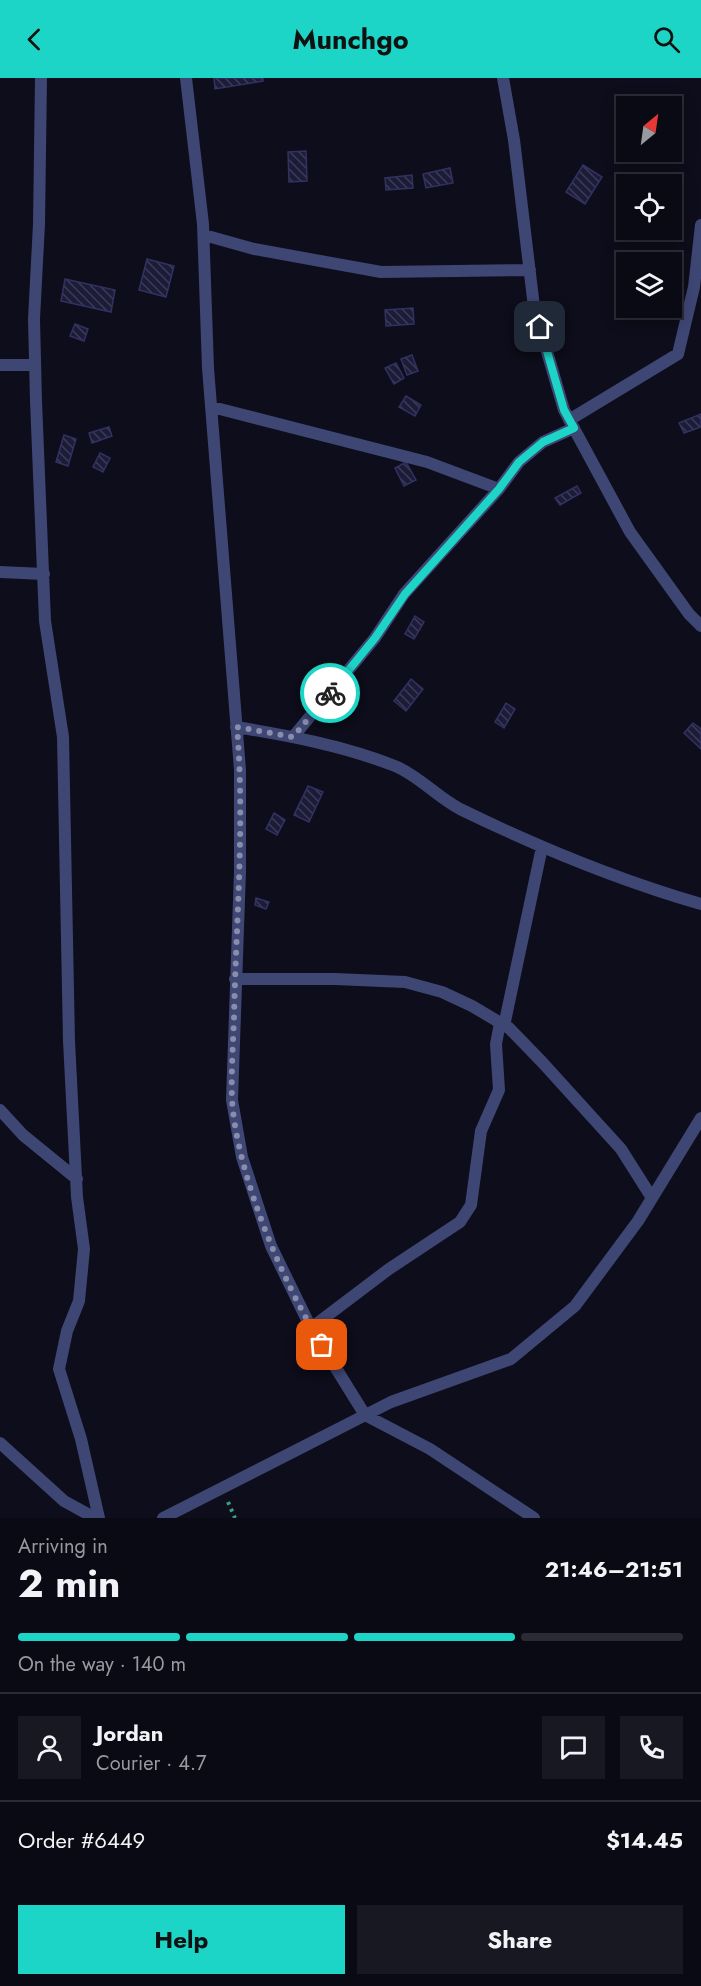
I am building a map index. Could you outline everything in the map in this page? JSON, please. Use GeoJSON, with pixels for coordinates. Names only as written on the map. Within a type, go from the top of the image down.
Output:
{"type":"FeatureCollection","features":[{"type":"Feature","properties":{"kind":"street"},"geometry":{"type":"LineString","coordinates":[[41,78],[39,224],[34,319],[35,365],[45,621],[63,737],[69,1041],[77,1179],[84,1249],[80,1301],[67,1331],[60,1369],[81,1439],[97,1518]]}},
{"type":"Feature","properties":{"kind":"street"},"geometry":{"type":"LineString","coordinates":[[186,78],[204,235],[212,407],[240,770],[240,871],[232,1100],[242,1157],[271,1246],[311,1328],[366,1415],[430,1449],[534,1518]]}},
{"type":"Feature","properties":{"kind":"street"},"geometry":{"type":"LineString","coordinates":[[503,78],[514,140],[534,307],[571,424],[630,532],[689,614],[701,626]]}},
{"type":"Feature","properties":{"kind":"street"},"geometry":{"type":"LineString","coordinates":[[293,737],[375,638],[405,594],[499,489],[519,462],[543,442],[678,354],[694,287],[701,225]]}},
{"type":"Feature","properties":{"kind":"street"},"geometry":{"type":"LineString","coordinates":[[204,235],[254,249],[381,272],[530,270]]}},
{"type":"Feature","properties":{"kind":"street"},"geometry":{"type":"LineString","coordinates":[[0,365],[35,365]]}},
{"type":"Feature","properties":{"kind":"street"},"geometry":{"type":"LineString","coordinates":[[212,407],[427,462],[499,489]]}},
{"type":"Feature","properties":{"kind":"street"},"geometry":{"type":"LineString","coordinates":[[0,572],[44,574]]}},
{"type":"Feature","properties":{"kind":"street"},"geometry":{"type":"LineString","coordinates":[[237,727],[349,750],[398,768],[457,807],[542,847],[662,893],[701,904]]}},
{"type":"Feature","properties":{"kind":"street"},"geometry":{"type":"LineString","coordinates":[[311,1328],[389,1269],[460,1222],[471,1205],[481,1131],[498,1090],[496,1044],[542,847]]}},
{"type":"Feature","properties":{"kind":"street"},"geometry":{"type":"LineString","coordinates":[[235,979],[335,978],[405,982],[442,993],[472,1006],[502,1024],[542,1062],[621,1149],[652,1198]]}},
{"type":"Feature","properties":{"kind":"street"},"geometry":{"type":"LineString","coordinates":[[0,1110],[23,1135],[77,1179]]}},
{"type":"Feature","properties":{"kind":"street"},"geometry":{"type":"LineString","coordinates":[[162,1518],[391,1402],[511,1359],[575,1306],[638,1221],[701,1118]]}},
{"type":"Feature","properties":{"kind":"street"},"geometry":{"type":"LineString","coordinates":[[0,1443],[64,1501],[97,1518]]}},
{"type":"Feature","properties":{"kind":"building"},"geometry":{"type":"Polygon","coordinates":[[[214,78],[263,78],[263,81],[215,89],[214,78]]]}},
{"type":"Feature","properties":{"kind":"building"},"geometry":{"type":"Polygon","coordinates":[[[306,151],[307,181],[289,182],[288,152],[306,151]]]}},
{"type":"Feature","properties":{"kind":"building"},"geometry":{"type":"Polygon","coordinates":[[[583,165],[602,177],[585,204],[566,192],[583,165]]]}},
{"type":"Feature","properties":{"kind":"building"},"geometry":{"type":"Polygon","coordinates":[[[450,168],[453,183],[426,188],[423,174],[450,168]]]}},
{"type":"Feature","properties":{"kind":"building"},"geometry":{"type":"Polygon","coordinates":[[[412,175],[413,188],[386,190],[385,178],[412,175]]]}},
{"type":"Feature","properties":{"kind":"building"},"geometry":{"type":"Polygon","coordinates":[[[147,259],[174,266],[166,297],[139,290],[147,259]]]}},
{"type":"Feature","properties":{"kind":"building"},"geometry":{"type":"Polygon","coordinates":[[[65,279],[115,290],[111,312],[61,301],[65,279]]]}},
{"type":"Feature","properties":{"kind":"building"},"geometry":{"type":"Polygon","coordinates":[[[413,308],[414,324],[386,326],[385,310],[413,308]]]}},
{"type":"Feature","properties":{"kind":"building"},"geometry":{"type":"Polygon","coordinates":[[[75,324],[88,329],[84,341],[70,336],[75,324]]]}},
{"type":"Feature","properties":{"kind":"building"},"geometry":{"type":"Polygon","coordinates":[[[412,355],[418,371],[407,375],[401,359],[412,355]]]}},
{"type":"Feature","properties":{"kind":"building"},"geometry":{"type":"Polygon","coordinates":[[[396,363],[404,378],[394,384],[385,368],[396,363]]]}},
{"type":"Feature","properties":{"kind":"building"},"geometry":{"type":"Polygon","coordinates":[[[406,396],[421,405],[415,416],[399,407],[406,396]]]}},
{"type":"Feature","properties":{"kind":"building"},"geometry":{"type":"Polygon","coordinates":[[[701,414],[701,427],[684,433],[679,423],[701,414]]]}},
{"type":"Feature","properties":{"kind":"building"},"geometry":{"type":"Polygon","coordinates":[[[109,427],[112,436],[92,443],[89,433],[109,427]]]}},
{"type":"Feature","properties":{"kind":"building"},"geometry":{"type":"Polygon","coordinates":[[[64,435],[76,439],[68,466],[56,462],[64,435]]]}},
{"type":"Feature","properties":{"kind":"building"},"geometry":{"type":"Polygon","coordinates":[[[100,453],[110,458],[103,472],[93,467],[100,453]]]}},
{"type":"Feature","properties":{"kind":"building"},"geometry":{"type":"Polygon","coordinates":[[[406,462],[416,480],[404,486],[395,468],[406,462]]]}},
{"type":"Feature","properties":{"kind":"building"},"geometry":{"type":"Polygon","coordinates":[[[577,486],[581,493],[560,505],[555,498],[577,486]]]}},
{"type":"Feature","properties":{"kind":"building"},"geometry":{"type":"Polygon","coordinates":[[[415,616],[424,622],[414,639],[405,634],[415,616]]]}},
{"type":"Feature","properties":{"kind":"building"},"geometry":{"type":"Polygon","coordinates":[[[411,679],[423,689],[406,711],[394,701],[411,679]]]}},
{"type":"Feature","properties":{"kind":"building"},"geometry":{"type":"Polygon","coordinates":[[[506,703],[515,709],[504,728],[495,722],[506,703]]]}},
{"type":"Feature","properties":{"kind":"building"},"geometry":{"type":"Polygon","coordinates":[[[693,723],[701,729],[701,749],[684,733],[693,723]]]}},
{"type":"Feature","properties":{"kind":"building"},"geometry":{"type":"Polygon","coordinates":[[[308,786],[323,792],[309,822],[294,815],[308,786]]]}},
{"type":"Feature","properties":{"kind":"building"},"geometry":{"type":"Polygon","coordinates":[[[274,813],[285,820],[277,835],[266,829],[274,813]]]}},
{"type":"Feature","properties":{"kind":"building"},"geometry":{"type":"Polygon","coordinates":[[[256,898],[269,902],[266,909],[255,905],[256,898]]]}},
{"type":"Feature","properties":{"kind":"way so far"},"geometry":{"type":"LineString","coordinates":[[322,1345],[311,1328],[271,1246],[242,1157],[232,1100],[240,871],[240,770],[237,727],[293,737],[330,693]]}},
{"type":"Feature","properties":{"kind":"route"},"geometry":{"type":"LineString","coordinates":[[330,693],[375,638],[405,594],[499,489],[519,462],[543,442],[574,428],[564,410],[540,327]]}}]}
